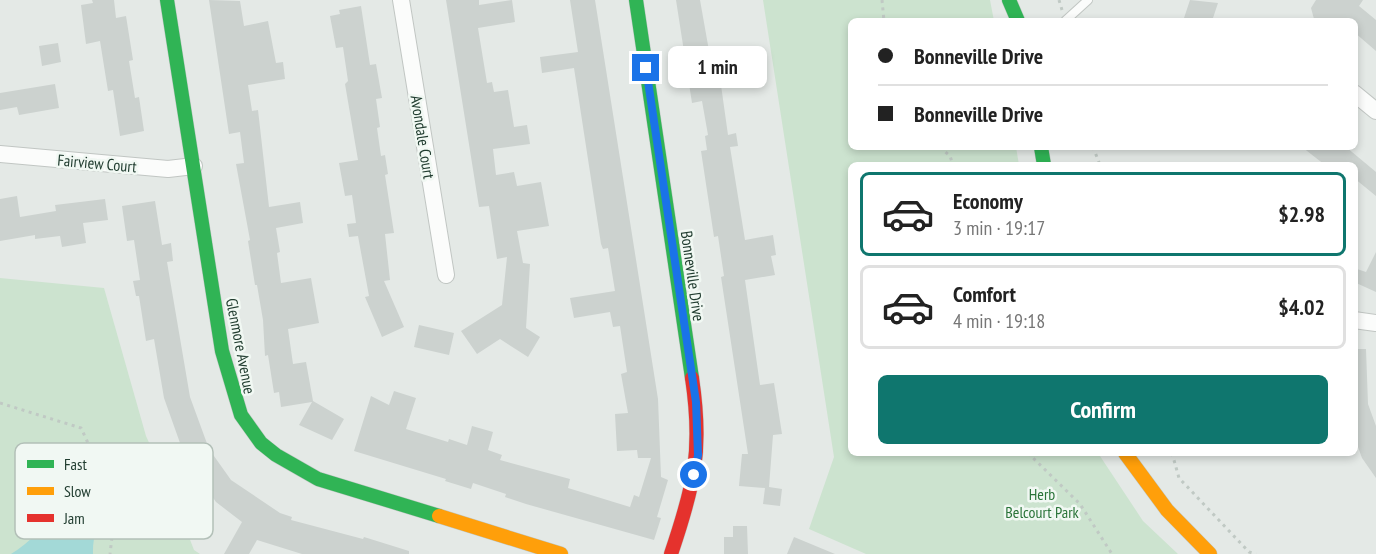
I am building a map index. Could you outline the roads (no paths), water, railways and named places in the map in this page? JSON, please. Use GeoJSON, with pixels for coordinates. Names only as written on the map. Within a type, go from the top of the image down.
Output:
{"type":"FeatureCollection","features":[{"type":"Feature","properties":{"kind":"street","name":"Glenmore Avenue"},"geometry":{"type":"LineString","coordinates":[[167,0],[230,391],[244,424],[263,447],[287,464],[318,479],[561,554]]}},
{"type":"Feature","properties":{"kind":"street","name":"Avondale Court"},"geometry":{"type":"LineString","coordinates":[[400,0],[446,275]]}},
{"type":"Feature","properties":{"kind":"street","name":"Bonneville Drive"},"geometry":{"type":"LineString","coordinates":[[636,0],[696,402],[696,465],[691,495],[671,554]]}},
{"type":"Feature","properties":{"kind":"street"},"geometry":{"type":"LineString","coordinates":[[1010,0],[1018,18]]}},
{"type":"Feature","properties":{"kind":"street"},"geometry":{"type":"LineString","coordinates":[[1019,0],[1019,18]]}},
{"type":"Feature","properties":{"kind":"street"},"geometry":{"type":"LineString","coordinates":[[1358,96],[1376,111]]}},
{"type":"Feature","properties":{"kind":"street","name":"Fairview Court"},"geometry":{"type":"LineString","coordinates":[[0,154],[168,169],[194,166]]}},
{"type":"Feature","properties":{"kind":"street"},"geometry":{"type":"LineString","coordinates":[[1358,321],[1376,323]]}},
{"type":"Feature","properties":{"kind":"street"},"geometry":{"type":"LineString","coordinates":[[1127,456],[1167,510],[1210,554]]}},
{"type":"Feature","properties":{"kind":"lane"},"geometry":{"type":"LineString","coordinates":[[1068,18],[1088,0]]}},
{"type":"Feature","properties":{"kind":"water"},"geometry":{"type":"Polygon","coordinates":[[[30,539],[94,539],[93,554],[11,554],[30,539]]]}},
{"type":"Feature","properties":{"kind":"park label","name":"Herb Belcourt Park"},"geometry":{"type":"Point","coordinates":[1042,503]}}]}
